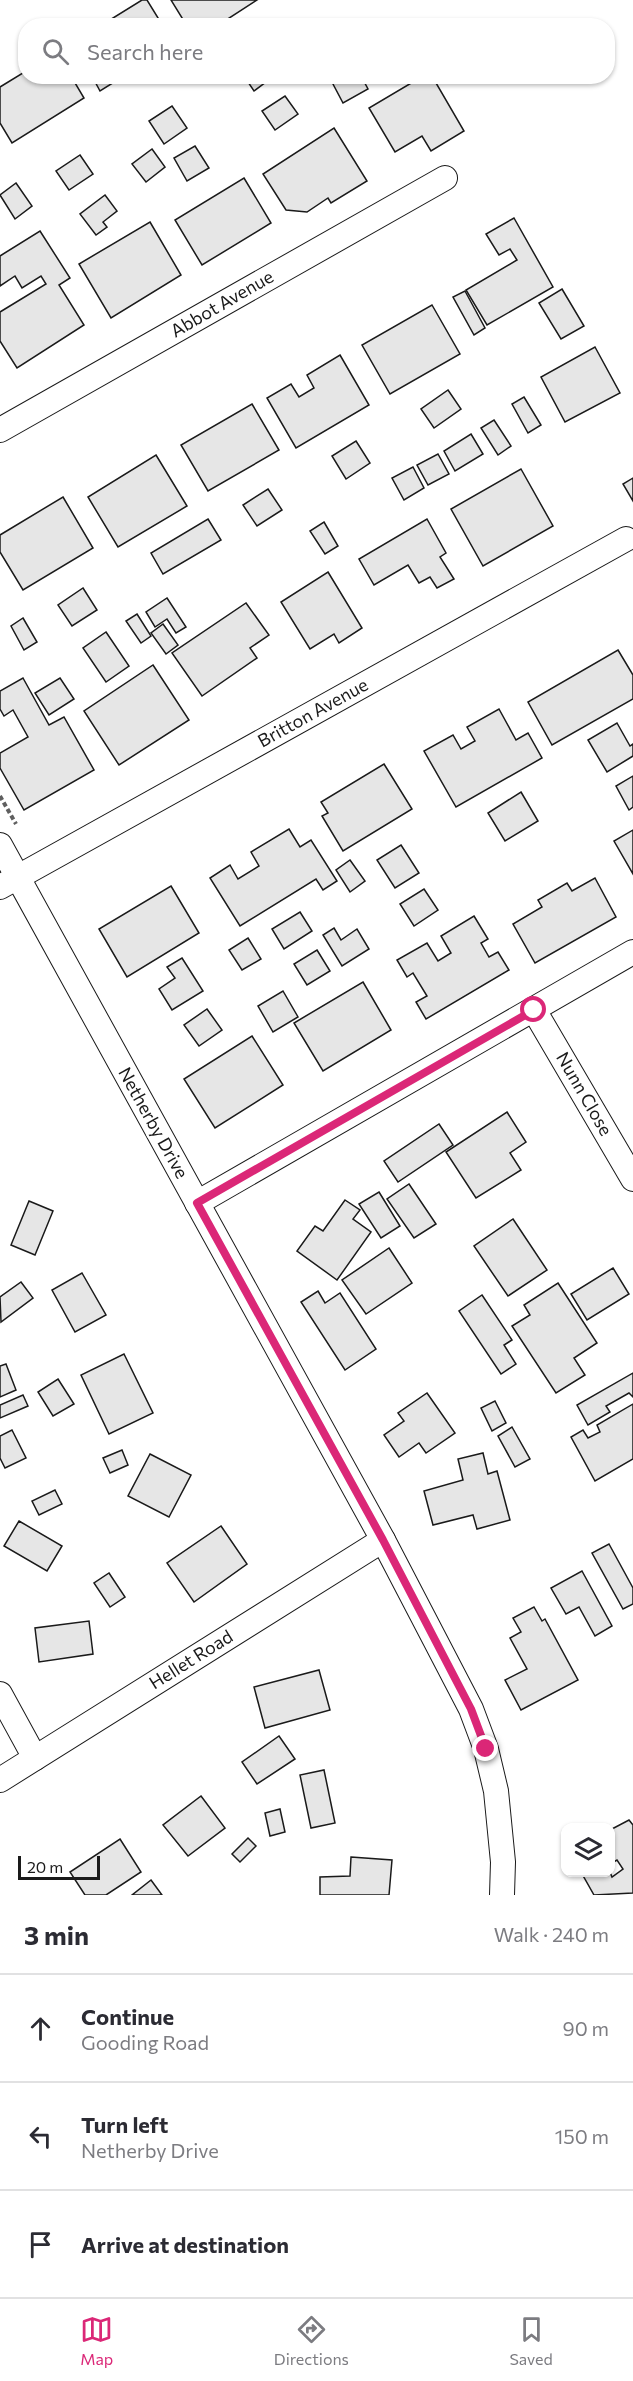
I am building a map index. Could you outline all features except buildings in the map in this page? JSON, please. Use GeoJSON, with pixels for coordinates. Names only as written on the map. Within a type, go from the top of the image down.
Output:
{"type":"FeatureCollection","features":[{"type":"Feature","properties":{"kind":"street","name":"Abbot Avenue"},"geometry":{"type":"LineString","coordinates":[[0,430],[445,178]]}},
{"type":"Feature","properties":{"kind":"street","name":"Britton Avenue"},"geometry":{"type":"LineString","coordinates":[[9,882],[626,539]]}},
{"type":"Feature","properties":{"kind":"street","name":"Netherby Drive"},"geometry":{"type":"LineString","coordinates":[[0,845],[9,882],[197,1203],[383,1540],[471,1709],[486,1749],[496,1791],[503,1862],[502,1895]]}},
{"type":"Feature","properties":{"kind":"street"},"geometry":{"type":"LineString","coordinates":[[197,1203],[633,952]]}},
{"type":"Feature","properties":{"kind":"street","name":"Nunn Close"},"geometry":{"type":"LineString","coordinates":[[534,1010],[633,1179]]}},
{"type":"Feature","properties":{"kind":"street","name":"Hellet Road"},"geometry":{"type":"LineString","coordinates":[[0,1780],[383,1540]]}},
{"type":"Feature","properties":{"kind":"street"},"geometry":{"type":"LineString","coordinates":[[0,1694],[35,1758]]}},
{"type":"Feature","properties":{"kind":"route"},"geometry":{"type":"LineString","coordinates":[[486,1749],[471,1709],[383,1540],[197,1203],[534,1010]]}}]}
